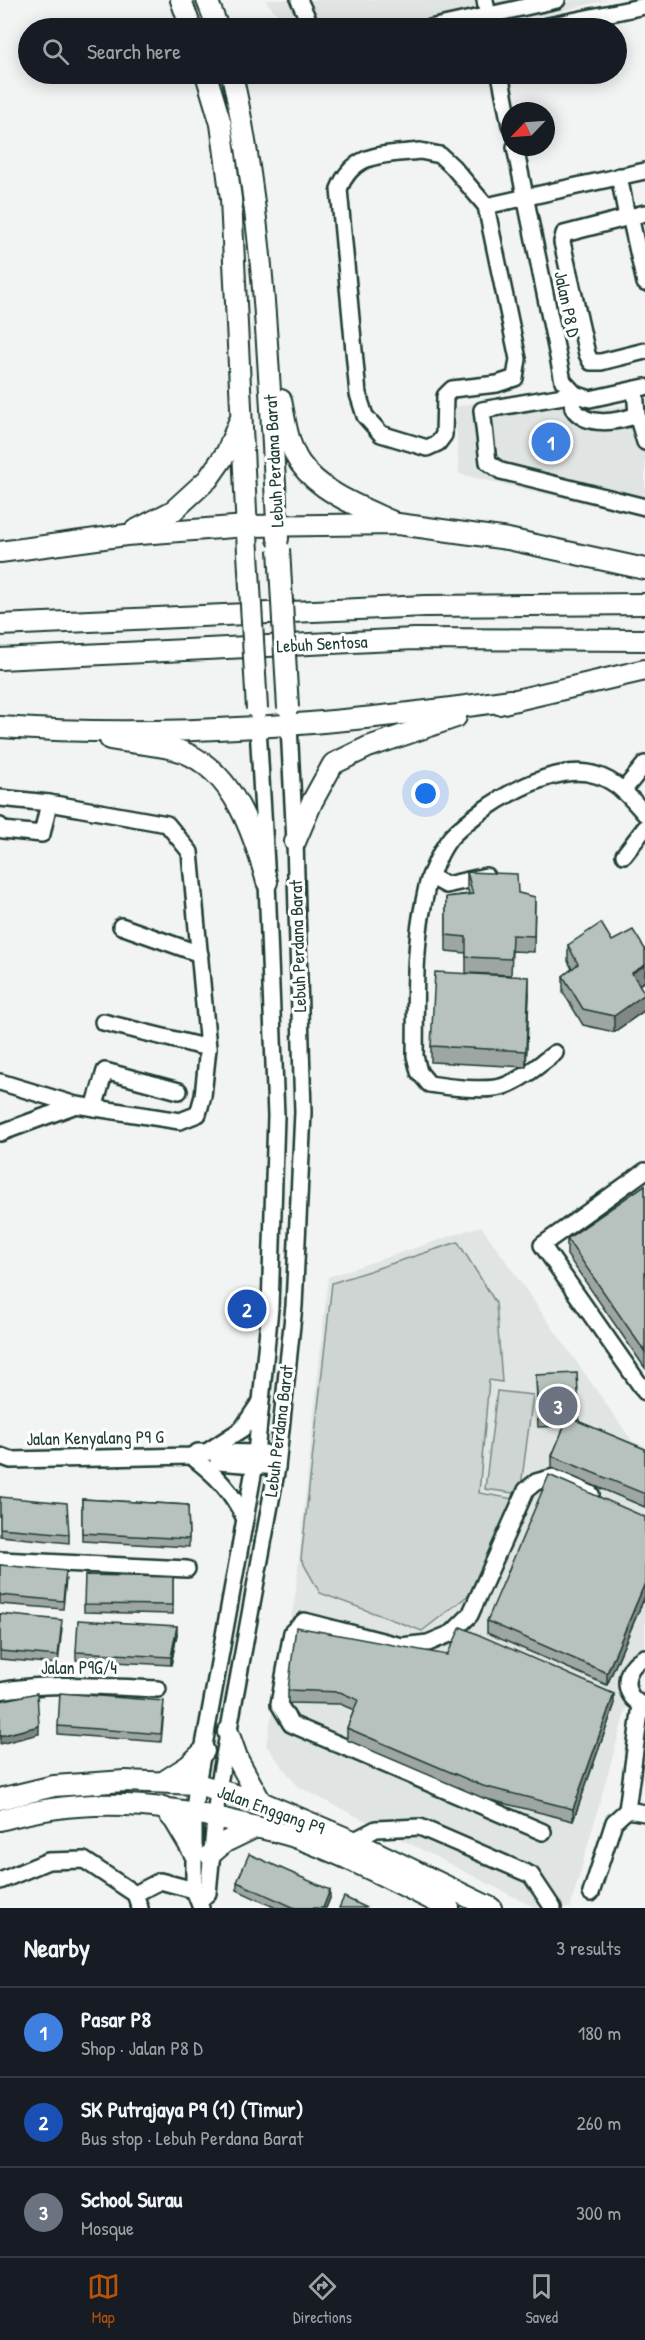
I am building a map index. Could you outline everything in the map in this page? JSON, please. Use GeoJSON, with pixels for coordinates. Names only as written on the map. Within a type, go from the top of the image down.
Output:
{"type":"FeatureCollection","features":[{"type":"Feature","properties":{"kind":"main road"},"geometry":{"type":"LineString","coordinates":[[181,0],[187,18]]}},
{"type":"Feature","properties":{"kind":"main road"},"geometry":{"type":"LineString","coordinates":[[207,0],[214,18]]}},
{"type":"Feature","properties":{"kind":"main road","name":"Lebuh Perdana Barat"},"geometry":{"type":"LineString","coordinates":[[209,84],[221,124],[231,199],[257,718]]}},
{"type":"Feature","properties":{"kind":"main road","name":"Lebuh Perdana Barat"},"geometry":{"type":"LineString","coordinates":[[234,84],[244,126],[255,204],[267,327],[289,717]]}},
{"type":"Feature","properties":{"kind":"main road"},"geometry":{"type":"LineString","coordinates":[[267,327],[287,430],[300,463],[319,482],[356,506],[398,524]]}},
{"type":"Feature","properties":{"kind":"main road"},"geometry":{"type":"LineString","coordinates":[[126,535],[173,511],[208,479],[227,452],[241,417]]}},
{"type":"Feature","properties":{"kind":"main road"},"geometry":{"type":"LineString","coordinates":[[0,552],[126,535],[247,526],[398,524],[508,538],[645,569]]}},
{"type":"Feature","properties":{"kind":"main road","name":"Lebuh Sentosa"},"geometry":{"type":"LineString","coordinates":[[0,625],[425,606],[645,604]]}},
{"type":"Feature","properties":{"kind":"main road","name":"Lebuh Sentosa"},"geometry":{"type":"LineString","coordinates":[[0,659],[415,639],[645,640]]}},
{"type":"Feature","properties":{"kind":"main road"},"geometry":{"type":"LineString","coordinates":[[61,731],[257,718],[391,717],[511,700],[645,670]]}},
{"type":"Feature","properties":{"kind":"main road"},"geometry":{"type":"LineString","coordinates":[[296,842],[312,802],[333,765],[368,747],[511,700]]}},
{"type":"Feature","properties":{"kind":"main road"},"geometry":{"type":"LineString","coordinates":[[0,727],[61,731],[182,752],[212,770],[228,790],[247,821],[267,882]]}},
{"type":"Feature","properties":{"kind":"main road"},"geometry":{"type":"LineString","coordinates":[[228,1732],[238,1760],[261,1802]]}},
{"type":"Feature","properties":{"kind":"main road"},"geometry":{"type":"LineString","coordinates":[[163,1782],[188,1766],[204,1751]]}},
{"type":"Feature","properties":{"kind":"main road","name":"Jalan Enggang P9"},"geometry":{"type":"LineString","coordinates":[[0,1799],[54,1786],[125,1781],[197,1784],[261,1802],[353,1841],[491,1908]]}},
{"type":"Feature","properties":{"kind":"main road","name":"Jalan Enggang P9"},"geometry":{"type":"LineString","coordinates":[[0,1820],[27,1812],[77,1804],[163,1807],[194,1811],[299,1838],[449,1908]]}},
{"type":"Feature","properties":{"kind":"main road"},"geometry":{"type":"LineString","coordinates":[[163,1807],[202,1854],[256,1827]]}},
{"type":"Feature","properties":{"kind":"street"},"geometry":{"type":"LineString","coordinates":[[298,0],[307,18]]}},
{"type":"Feature","properties":{"kind":"street"},"geometry":{"type":"LineString","coordinates":[[488,15],[557,0]]}},
{"type":"Feature","properties":{"kind":"street"},"geometry":{"type":"LineString","coordinates":[[587,18],[645,6]]}},
{"type":"Feature","properties":{"kind":"street"},"geometry":{"type":"LineString","coordinates":[[502,84],[505,102]]}},
{"type":"Feature","properties":{"kind":"street"},"geometry":{"type":"LineString","coordinates":[[420,151],[440,155],[486,206],[518,359],[515,378],[497,384],[453,389],[444,396],[444,435],[438,444],[427,448],[381,434],[364,416],[358,394],[339,189],[345,175],[360,160],[420,151]]}},
{"type":"Feature","properties":{"kind":"street","name":"Jalan P8 D"},"geometry":{"type":"LineString","coordinates":[[516,156],[563,381],[575,394],[573,408],[584,418],[609,422],[622,421],[637,415]]}},
{"type":"Feature","properties":{"kind":"street"},"geometry":{"type":"LineString","coordinates":[[486,206],[645,171]]}},
{"type":"Feature","properties":{"kind":"street"},"geometry":{"type":"LineString","coordinates":[[619,176],[634,215],[645,283]]}},
{"type":"Feature","properties":{"kind":"street"},"geometry":{"type":"LineString","coordinates":[[634,215],[564,234],[562,242],[587,354],[591,362],[601,362],[645,351]]}},
{"type":"Feature","properties":{"kind":"street"},"geometry":{"type":"LineString","coordinates":[[645,442],[637,415],[640,388],[590,399],[575,394],[482,410],[488,462],[501,471],[645,507]]}},
{"type":"Feature","properties":{"kind":"street","name":"Lebuh Perdana Barat"},"geometry":{"type":"LineString","coordinates":[[202,1854],[214,1816],[278,1460],[294,1306],[303,1112],[296,842],[289,717]]}},
{"type":"Feature","properties":{"kind":"street","name":"Lebuh Perdana Barat"},"geometry":{"type":"LineString","coordinates":[[202,1854],[194,1811],[197,1784],[256,1458],[270,1308],[276,1116],[267,882],[257,718]]}},
{"type":"Feature","properties":{"kind":"street"},"geometry":{"type":"LineString","coordinates":[[623,790],[645,764]]}},
{"type":"Feature","properties":{"kind":"street"},"geometry":{"type":"LineString","coordinates":[[555,1053],[524,1076],[501,1087],[452,1088],[429,1084],[419,1072],[414,1056],[418,929],[430,876],[451,836],[490,804],[529,784],[567,772],[594,774],[612,782],[623,790],[645,814]]}},
{"type":"Feature","properties":{"kind":"street"},"geometry":{"type":"LineString","coordinates":[[0,798],[49,803],[167,824],[190,852],[208,1048],[203,1096],[198,1114],[180,1121],[76,1105],[0,1082]]}},
{"type":"Feature","properties":{"kind":"street"},"geometry":{"type":"LineString","coordinates":[[0,826],[3,830],[42,834],[49,803]]}},
{"type":"Feature","properties":{"kind":"street"},"geometry":{"type":"LineString","coordinates":[[624,855],[645,828]]}},
{"type":"Feature","properties":{"kind":"street"},"geometry":{"type":"LineString","coordinates":[[430,876],[446,885],[487,876],[499,878]]}},
{"type":"Feature","properties":{"kind":"street"},"geometry":{"type":"LineString","coordinates":[[121,926],[200,954]]}},
{"type":"Feature","properties":{"kind":"street"},"geometry":{"type":"LineString","coordinates":[[103,1022],[208,1048]]}},
{"type":"Feature","properties":{"kind":"street"},"geometry":{"type":"LineString","coordinates":[[94,1108],[105,1071],[179,1091]]}},
{"type":"Feature","properties":{"kind":"street"},"geometry":{"type":"LineString","coordinates":[[0,1133],[76,1105]]}},
{"type":"Feature","properties":{"kind":"street"},"geometry":{"type":"LineString","coordinates":[[645,1171],[542,1245],[645,1392]]}},
{"type":"Feature","properties":{"kind":"street"},"geometry":{"type":"LineString","coordinates":[[245,1519],[224,1483],[198,1456],[242,1429],[261,1399]]}},
{"type":"Feature","properties":{"kind":"street","name":"Jalan Kenyalang P9 G"},"geometry":{"type":"LineString","coordinates":[[0,1456],[11,1460],[198,1456],[278,1460]]}},
{"type":"Feature","properties":{"kind":"street"},"geometry":{"type":"LineString","coordinates":[[543,1832],[291,1724],[279,1704],[292,1632],[304,1622],[401,1646],[436,1640],[452,1633],[470,1616],[526,1490],[537,1482],[554,1477],[605,1501]]}},
{"type":"Feature","properties":{"kind":"street"},"geometry":{"type":"LineString","coordinates":[[0,1560],[187,1569]]}},
{"type":"Feature","properties":{"kind":"street"},"geometry":{"type":"LineString","coordinates":[[591,1893],[614,1822],[627,1810],[643,1705],[629,1693],[627,1676],[636,1661],[645,1657]]}},
{"type":"Feature","properties":{"kind":"street","name":"Jalan P9G/4"},"geometry":{"type":"LineString","coordinates":[[0,1691],[69,1686],[158,1689]]}},
{"type":"Feature","properties":{"kind":"street"},"geometry":{"type":"LineString","coordinates":[[627,1810],[645,1813]]}},
{"type":"Feature","properties":{"kind":"street"},"geometry":{"type":"LineString","coordinates":[[353,1841],[376,1828],[420,1827],[531,1875],[553,1908]]}},
{"type":"Feature","properties":{"kind":"street"},"geometry":{"type":"LineString","coordinates":[[0,1881],[48,1861],[84,1860],[138,1901],[160,1881],[198,1899],[202,1854]]}},
{"type":"Feature","properties":{"kind":"shaded area"},"geometry":{"type":"Polygon","coordinates":[[[265,0],[608,0],[528,18],[280,18],[265,0]]]}},
{"type":"Feature","properties":{"kind":"shaded area"},"geometry":{"type":"Polygon","coordinates":[[[540,389],[558,391],[573,405],[588,409],[645,404],[645,517],[459,474],[455,407],[540,389]]]}},
{"type":"Feature","properties":{"kind":"shaded area"},"geometry":{"type":"Polygon","coordinates":[[[481,1226],[632,1441],[645,1446],[645,1660],[626,1709],[570,1908],[536,1908],[297,1786],[266,1745],[295,1598],[328,1277],[481,1226]]]}},
{"type":"Feature","properties":{"kind":"shaded area"},"geometry":{"type":"Polygon","coordinates":[[[458,1242],[496,1303],[502,1382],[489,1380],[479,1493],[514,1499],[475,1590],[422,1631],[320,1593],[301,1559],[332,1283],[458,1242]]]}},
{"type":"Feature","properties":{"kind":"shaded area"},"geometry":{"type":"Polygon","coordinates":[[[497,1391],[533,1395],[520,1494],[485,1489],[497,1391]]]}},
{"type":"Feature","properties":{"kind":"building"},"geometry":{"type":"Polygon","coordinates":[[[467,872],[517,874],[518,893],[535,897],[534,936],[512,935],[511,959],[466,957],[466,937],[446,935],[446,897],[473,894],[467,872]]]}},
{"type":"Feature","properties":{"kind":"building"},"geometry":{"type":"Polygon","coordinates":[[[601,923],[612,941],[633,930],[645,949],[645,965],[632,973],[645,994],[614,1016],[583,1009],[563,976],[578,964],[568,945],[601,923]]]}},
{"type":"Feature","properties":{"kind":"building"},"geometry":{"type":"Polygon","coordinates":[[[435,972],[529,977],[526,1051],[431,1046],[435,972]]]}},
{"type":"Feature","properties":{"kind":"building"},"geometry":{"type":"Polygon","coordinates":[[[645,1185],[645,1352],[567,1239],[645,1185]]]}},
{"type":"Feature","properties":{"kind":"building"},"geometry":{"type":"Polygon","coordinates":[[[577,1373],[579,1413],[538,1415],[536,1375],[577,1373]]]}},
{"type":"Feature","properties":{"kind":"building"},"geometry":{"type":"Polygon","coordinates":[[[568,1417],[645,1449],[645,1494],[552,1456],[568,1417]]]}},
{"type":"Feature","properties":{"kind":"building"},"geometry":{"type":"Polygon","coordinates":[[[549,1475],[645,1517],[645,1583],[607,1673],[487,1621],[549,1475]]]}},
{"type":"Feature","properties":{"kind":"building"},"geometry":{"type":"Polygon","coordinates":[[[0,1497],[67,1503],[69,1534],[0,1528],[0,1497]]]}},
{"type":"Feature","properties":{"kind":"building"},"geometry":{"type":"Polygon","coordinates":[[[82,1499],[188,1505],[189,1539],[82,1533],[82,1499]]]}},
{"type":"Feature","properties":{"kind":"building"},"geometry":{"type":"Polygon","coordinates":[[[0,1565],[66,1571],[63,1601],[0,1595],[0,1565]]]}},
{"type":"Feature","properties":{"kind":"building"},"geometry":{"type":"Polygon","coordinates":[[[85,1575],[173,1577],[173,1605],[84,1604],[85,1575]]]}},
{"type":"Feature","properties":{"kind":"building"},"geometry":{"type":"Polygon","coordinates":[[[0,1614],[62,1620],[58,1656],[0,1651],[0,1614]]]}},
{"type":"Feature","properties":{"kind":"building"},"geometry":{"type":"Polygon","coordinates":[[[78,1620],[177,1626],[171,1657],[76,1652],[78,1620]]]}},
{"type":"Feature","properties":{"kind":"building"},"geometry":{"type":"Polygon","coordinates":[[[296,1627],[447,1655],[461,1627],[614,1694],[573,1809],[483,1786],[347,1728],[358,1700],[340,1692],[288,1690],[296,1627]]]}},
{"type":"Feature","properties":{"kind":"building"},"geometry":{"type":"Polygon","coordinates":[[[37,1693],[39,1726],[0,1736],[0,1701],[37,1693]]]}},
{"type":"Feature","properties":{"kind":"building"},"geometry":{"type":"Polygon","coordinates":[[[60,1693],[164,1701],[161,1734],[58,1726],[60,1693]]]}},
{"type":"Feature","properties":{"kind":"building"},"geometry":{"type":"Polygon","coordinates":[[[249,1854],[330,1890],[323,1908],[295,1908],[237,1882],[249,1854]]]}},
{"type":"Feature","properties":{"kind":"building"},"geometry":{"type":"Polygon","coordinates":[[[344,1897],[367,1908],[339,1908],[344,1897]]]}},
{"type":"Feature","properties":{"kind":"place","name":"Pasar P8"},"geometry":{"type":"Point","coordinates":[551,442]}},
{"type":"Feature","properties":{"kind":"place","name":"SK Putrajaya P9 (1) (Timur)"},"geometry":{"type":"Point","coordinates":[247,1309]}},
{"type":"Feature","properties":{"kind":"place","name":"School Surau"},"geometry":{"type":"Point","coordinates":[558,1406]}}]}
